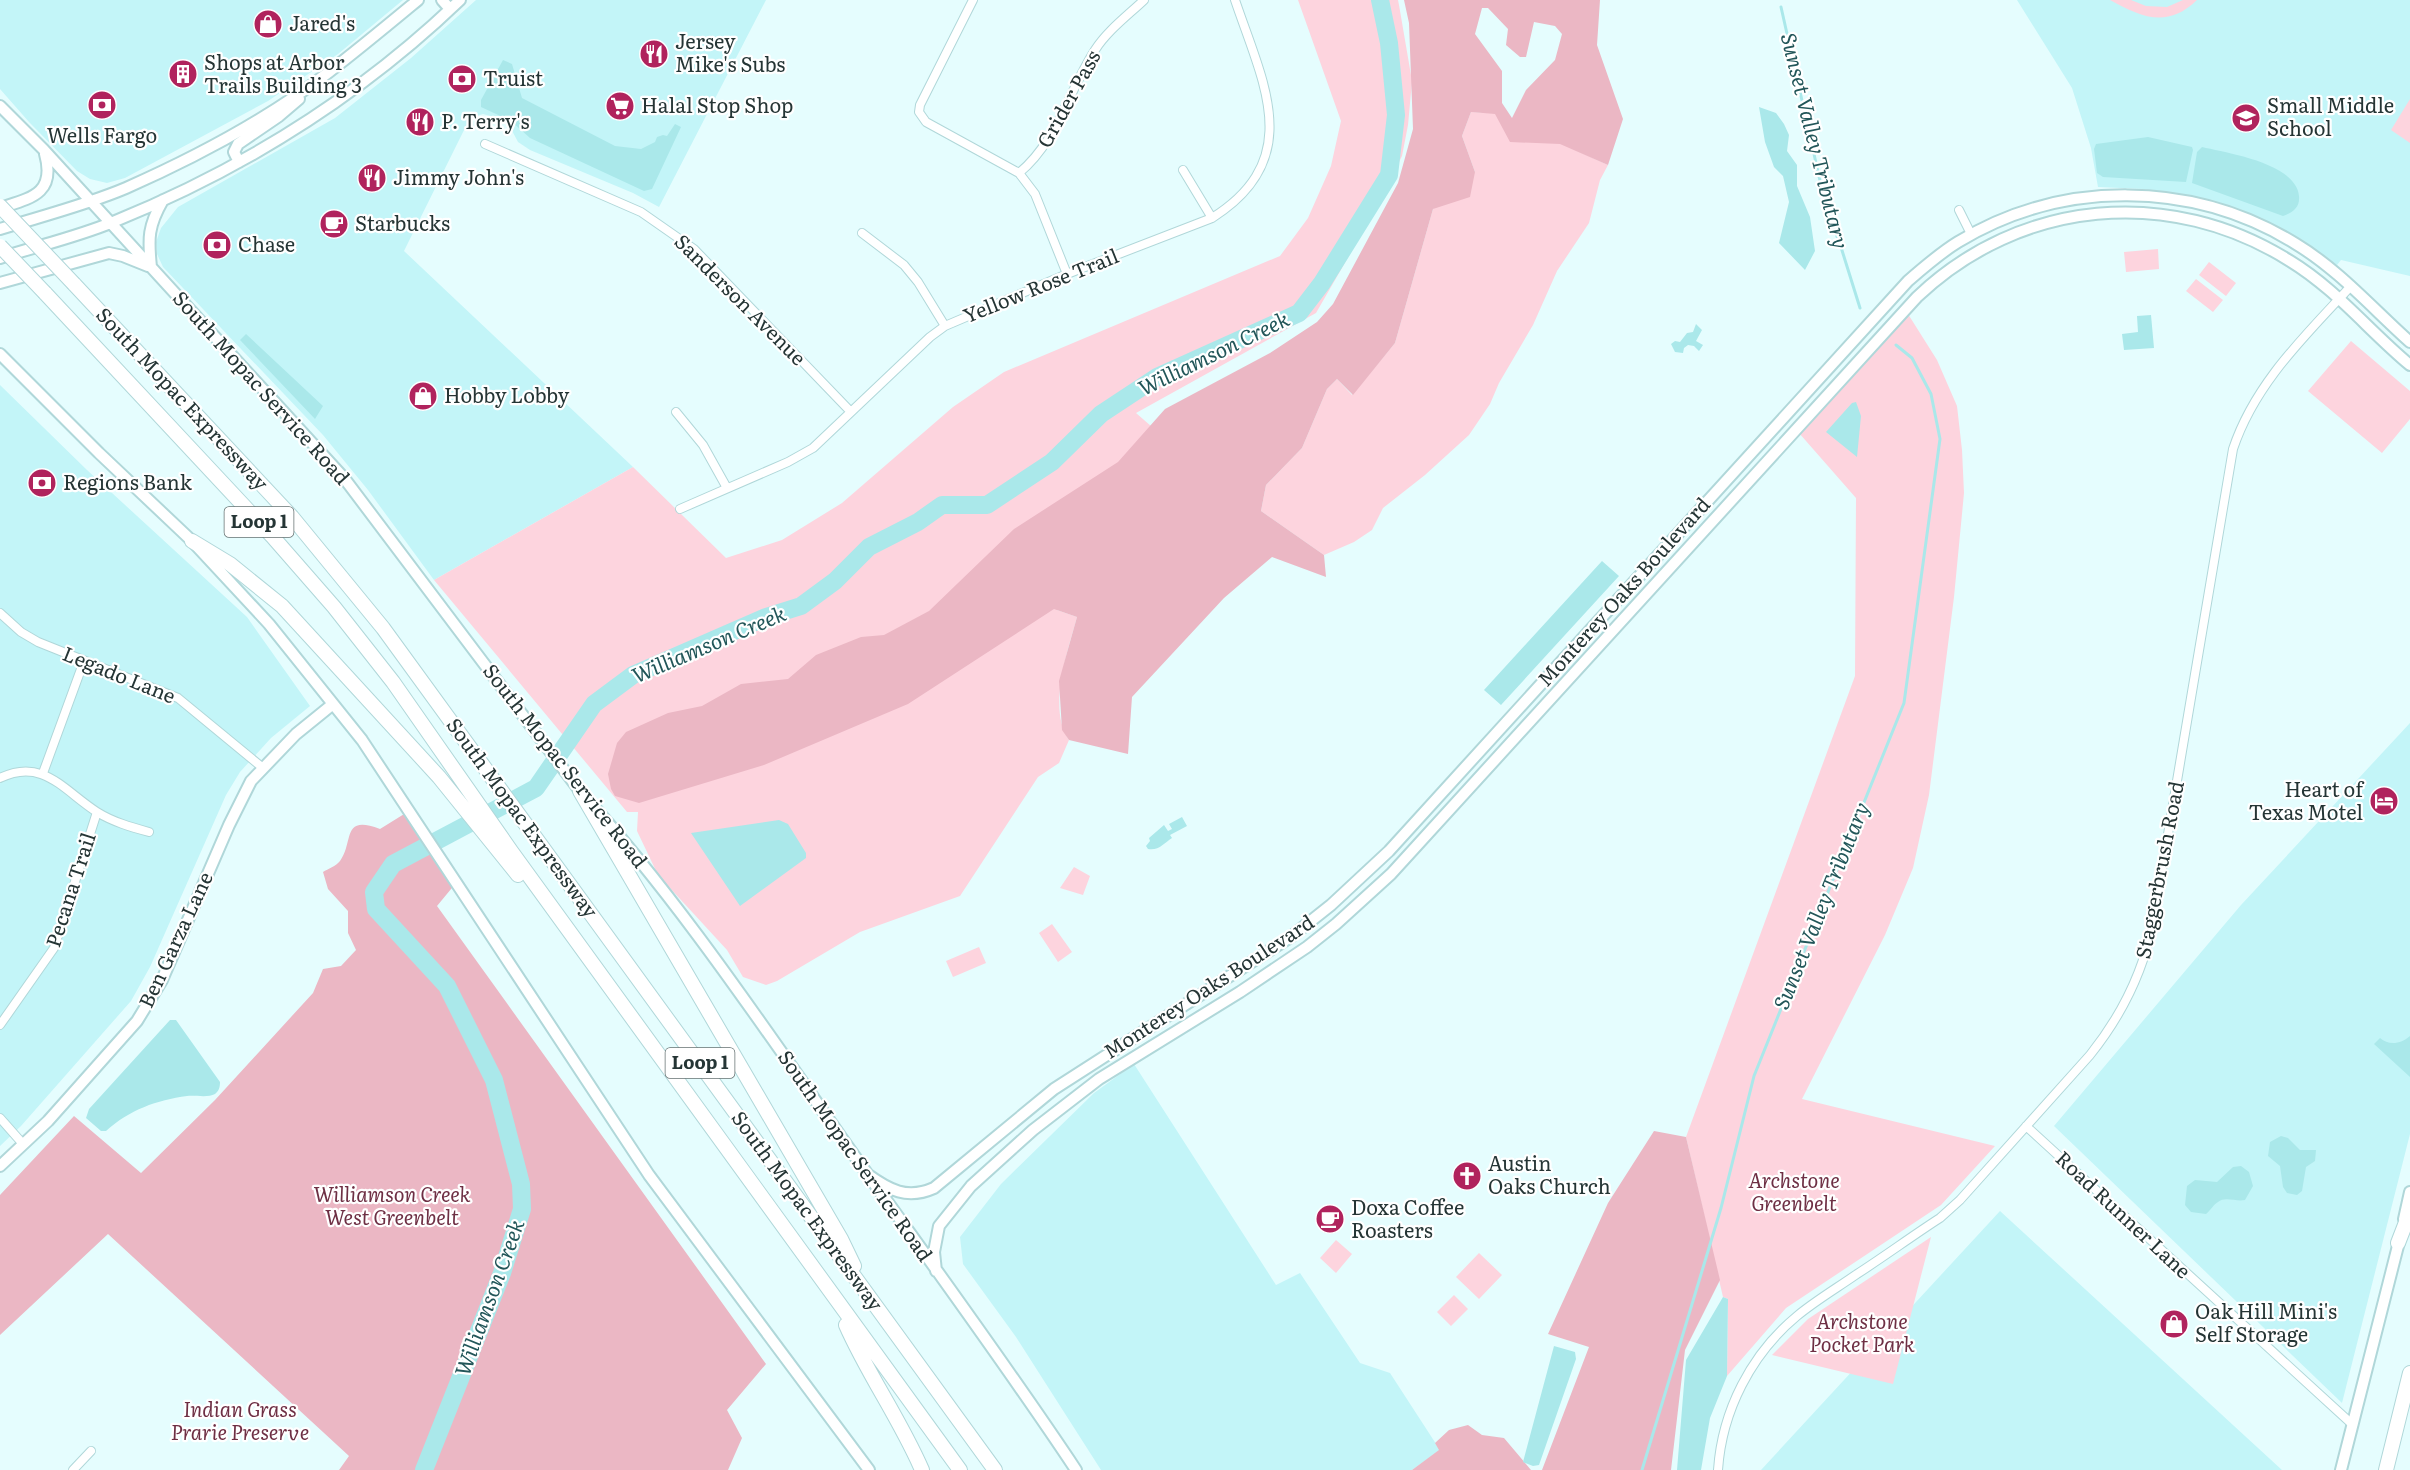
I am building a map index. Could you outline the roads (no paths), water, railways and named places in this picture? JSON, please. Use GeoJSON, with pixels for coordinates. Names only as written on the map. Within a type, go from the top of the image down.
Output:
{"type":"FeatureCollection","features":[{"type":"Feature","properties":{"kind":"highway","name":"South Mopac Expressway"},"geometry":{"type":"LineString","coordinates":[[0,207],[292,517],[383,628],[995,1470]]}},
{"type":"Feature","properties":{"kind":"highway","name":"South Mopac Expressway"},"geometry":{"type":"LineString","coordinates":[[0,246],[306,574],[393,682],[453,766],[506,852],[551,906],[960,1470]]}},
{"type":"Feature","properties":{"kind":"highway"},"geometry":{"type":"LineString","coordinates":[[192,541],[230,564],[282,606],[506,852]]}},
{"type":"Feature","properties":{"kind":"highway"},"geometry":{"type":"LineString","coordinates":[[580,791],[841,1239],[867,1295]]}},
{"type":"Feature","properties":{"kind":"highway"},"geometry":{"type":"LineString","coordinates":[[2398,1244],[2410,1212]]}},
{"type":"Feature","properties":{"kind":"highway"},"geometry":{"type":"LineString","coordinates":[[834,1298],[856,1347],[890,1404],[922,1470]]}},
{"type":"Feature","properties":{"kind":"highway"},"geometry":{"type":"LineString","coordinates":[[2386,1470],[2410,1373]]}},
{"type":"Feature","properties":{"kind":"highway"},"geometry":{"type":"LineString","coordinates":[[2394,1470],[2410,1411]]}},
{"type":"Feature","properties":{"kind":"main road"},"geometry":{"type":"LineString","coordinates":[[0,229],[91,201],[175,165],[265,115],[313,83],[418,0]]}},
{"type":"Feature","properties":{"kind":"main road"},"geometry":{"type":"LineString","coordinates":[[442,0],[450,9]]}},
{"type":"Feature","properties":{"kind":"main road"},"geometry":{"type":"LineString","coordinates":[[0,258],[111,224],[239,162],[304,123],[363,82],[408,47],[460,0]]}},
{"type":"Feature","properties":{"kind":"main road"},"geometry":{"type":"LineString","coordinates":[[239,162],[234,152],[238,144],[279,116],[313,83]]}},
{"type":"Feature","properties":{"kind":"main road","name":"South Mopac Service Road"},"geometry":{"type":"LineString","coordinates":[[0,106],[44,150],[344,478],[580,791],[615,830],[690,926],[1076,1470]]}},
{"type":"Feature","properties":{"kind":"main road"},"geometry":{"type":"LineString","coordinates":[[0,207],[32,198],[39,192],[47,178],[48,167],[44,150]]}},
{"type":"Feature","properties":{"kind":"main road","name":"Monterey Oaks Boulevard"},"geometry":{"type":"LineString","coordinates":[[867,1173],[885,1187],[903,1194],[914,1195],[934,1188],[1054,1089],[1270,951],[1331,905],[1389,851],[1901,288],[1932,260],[1971,234],[2010,216],[2066,200],[2111,195],[2167,197],[2224,210],[2275,232],[2315,256],[2351,286],[2410,342]]}},
{"type":"Feature","properties":{"kind":"main road"},"geometry":{"type":"LineString","coordinates":[[0,283],[109,253],[123,256],[151,268],[149,232],[153,218],[163,200]]}},
{"type":"Feature","properties":{"kind":"main road","name":"Monterey Oaks Boulevard"},"geometry":{"type":"LineString","coordinates":[[936,1271],[935,1245],[939,1226],[971,1186],[1026,1136],[1099,1079],[1240,992],[1306,947],[1336,924],[1391,874],[1917,297],[1966,258],[2009,236],[2061,219],[2108,212],[2157,214],[2220,228],[2259,243],[2291,261],[2340,298],[2410,365]]}},
{"type":"Feature","properties":{"kind":"main road"},"geometry":{"type":"LineString","coordinates":[[0,354],[99,453],[192,541],[269,624],[362,740],[649,1175],[869,1470]]}},
{"type":"Feature","properties":{"kind":"main road","name":"Ben Garza Lane"},"geometry":{"type":"LineString","coordinates":[[0,1166],[48,1121],[137,1021],[152,1000],[229,825],[251,781],[296,734],[333,704]]}},
{"type":"Feature","properties":{"kind":"main road"},"geometry":{"type":"LineString","coordinates":[[2341,1470],[2410,1192]]}},
{"type":"Feature","properties":{"kind":"street"},"geometry":{"type":"LineString","coordinates":[[973,0],[920,105],[919,112],[926,122],[1019,173],[1035,194],[1067,274]]}},
{"type":"Feature","properties":{"kind":"street","name":"Grider Pass"},"geometry":{"type":"LineString","coordinates":[[1019,173],[1032,163],[1046,143],[1093,52],[1104,37],[1144,0]]}},
{"type":"Feature","properties":{"kind":"street","name":"Yellow Rose Trail"},"geometry":{"type":"LineString","coordinates":[[680,509],[789,462],[813,448],[945,326],[1067,274],[1212,218],[1233,204],[1247,191],[1260,170],[1268,150],[1270,131],[1270,113],[1264,85],[1234,0]]}},
{"type":"Feature","properties":{"kind":"street","name":"Sanderson Avenue"},"geometry":{"type":"LineString","coordinates":[[485,144],[641,213],[671,232],[694,249],[851,412]]}},
{"type":"Feature","properties":{"kind":"street"},"geometry":{"type":"LineString","coordinates":[[1183,170],[1212,218]]}},
{"type":"Feature","properties":{"kind":"street"},"geometry":{"type":"LineString","coordinates":[[1959,210],[1971,234]]}},
{"type":"Feature","properties":{"kind":"street"},"geometry":{"type":"LineString","coordinates":[[862,233],[904,265],[918,282],[945,326]]}},
{"type":"Feature","properties":{"kind":"street","name":"Staggerbrush Road"},"geometry":{"type":"LineString","coordinates":[[1718,1470],[1725,1429],[1738,1392],[1754,1364],[1775,1337],[1798,1315],[1940,1218],[1960,1200],[2109,1032],[2126,1004],[2140,973],[2153,923],[2233,449],[2245,417],[2261,389],[2281,362],[2351,286]]}},
{"type":"Feature","properties":{"kind":"street"},"geometry":{"type":"LineString","coordinates":[[676,412],[703,445],[727,488]]}},
{"type":"Feature","properties":{"kind":"street","name":"Legado Lane"},"geometry":{"type":"LineString","coordinates":[[0,612],[21,632],[38,642],[178,698],[263,768]]}},
{"type":"Feature","properties":{"kind":"street"},"geometry":{"type":"LineString","coordinates":[[43,773],[84,661]]}},
{"type":"Feature","properties":{"kind":"street"},"geometry":{"type":"LineString","coordinates":[[0,778],[25,771],[43,773],[97,812],[110,819],[149,832]]}},
{"type":"Feature","properties":{"kind":"street","name":"Pecana Trail"},"geometry":{"type":"LineString","coordinates":[[0,1025],[53,949],[97,812]]}},
{"type":"Feature","properties":{"kind":"street"},"geometry":{"type":"LineString","coordinates":[[0,1118],[23,1144]]}},
{"type":"Feature","properties":{"kind":"street","name":"Road Runner Lane"},"geometry":{"type":"LineString","coordinates":[[2026,1126],[2353,1425]]}},
{"type":"Feature","properties":{"kind":"street"},"geometry":{"type":"LineString","coordinates":[[73,1470],[91,1451]]}},
{"type":"Feature","properties":{"kind":"waterway","name":"Williamson Creek"},"geometry":{"type":"LineString","coordinates":[[424,1470],[502,1273],[522,1209],[521,1184],[494,1080],[447,986],[376,909],[374,892],[393,864],[536,788],[594,704],[633,675],[766,617],[801,606],[835,581],[869,547],[918,522],[942,505],[987,505],[1052,462],[1101,414],[1157,377],[1299,313],[1322,283],[1389,175],[1396,115],[1389,43],[1380,0]]}},
{"type":"Feature","properties":{"kind":"waterway","name":"Sunset Valley Tributary"},"geometry":{"type":"LineString","coordinates":[[1781,7],[1827,212],[1840,244],[1860,308]]}},
{"type":"Feature","properties":{"kind":"waterway","name":"Sunset Valley Tributary"},"geometry":{"type":"LineString","coordinates":[[1642,1470],[1721,1208],[1754,1076],[1904,703],[1940,439],[1931,394],[1912,358],[1896,345]]}},
{"type":"Feature","properties":{"kind":"place","name":"Jared's"},"geometry":{"type":"Point","coordinates":[268,24]}},
{"type":"Feature","properties":{"kind":"place","name":"Jersey Mike's Subs"},"geometry":{"type":"Point","coordinates":[654,54]}},
{"type":"Feature","properties":{"kind":"place","name":"Shops at Arbor Trails Building 3"},"geometry":{"type":"Point","coordinates":[183,74]}},
{"type":"Feature","properties":{"kind":"place","name":"Truist"},"geometry":{"type":"Point","coordinates":[462,79]}},
{"type":"Feature","properties":{"kind":"place","name":"Wells Fargo"},"geometry":{"type":"Point","coordinates":[102,105]}},
{"type":"Feature","properties":{"kind":"place","name":"Halal Stop Shop"},"geometry":{"type":"Point","coordinates":[620,106]}},
{"type":"Feature","properties":{"kind":"place","name":"Small Middle School"},"geometry":{"type":"Point","coordinates":[2246,118]}},
{"type":"Feature","properties":{"kind":"place","name":"P. Terry's"},"geometry":{"type":"Point","coordinates":[420,122]}},
{"type":"Feature","properties":{"kind":"place","name":"Jimmy John's"},"geometry":{"type":"Point","coordinates":[372,178]}},
{"type":"Feature","properties":{"kind":"place","name":"Starbucks"},"geometry":{"type":"Point","coordinates":[334,224]}},
{"type":"Feature","properties":{"kind":"place","name":"Chase"},"geometry":{"type":"Point","coordinates":[217,245]}},
{"type":"Feature","properties":{"kind":"place","name":"Hobby Lobby"},"geometry":{"type":"Point","coordinates":[423,396]}},
{"type":"Feature","properties":{"kind":"place","name":"Regions Bank"},"geometry":{"type":"Point","coordinates":[42,483]}},
{"type":"Feature","properties":{"kind":"place","name":"Heart of Texas Motel"},"geometry":{"type":"Point","coordinates":[2384,801]}},
{"type":"Feature","properties":{"kind":"place","name":"Austin Oaks Church"},"geometry":{"type":"Point","coordinates":[1467,1176]}},
{"type":"Feature","properties":{"kind":"place","name":"Doxa Coffee Roasters"},"geometry":{"type":"Point","coordinates":[1330,1219]}},
{"type":"Feature","properties":{"kind":"place","name":"Oak Hill Mini's Self Storage"},"geometry":{"type":"Point","coordinates":[2174,1324]}},
{"type":"Feature","properties":{"kind":"park label","name":"Archstone Greenbelt"},"geometry":{"type":"Point","coordinates":[1794,1192]}},
{"type":"Feature","properties":{"kind":"park label","name":"Williamson Creek West Greenbelt"},"geometry":{"type":"Point","coordinates":[392,1206]}},
{"type":"Feature","properties":{"kind":"park label","name":"Archstone Pocket Park"},"geometry":{"type":"Point","coordinates":[1862,1334]}},
{"type":"Feature","properties":{"kind":"park label","name":"Indian Grass Prarie Preserve"},"geometry":{"type":"Point","coordinates":[240,1422]}}]}
